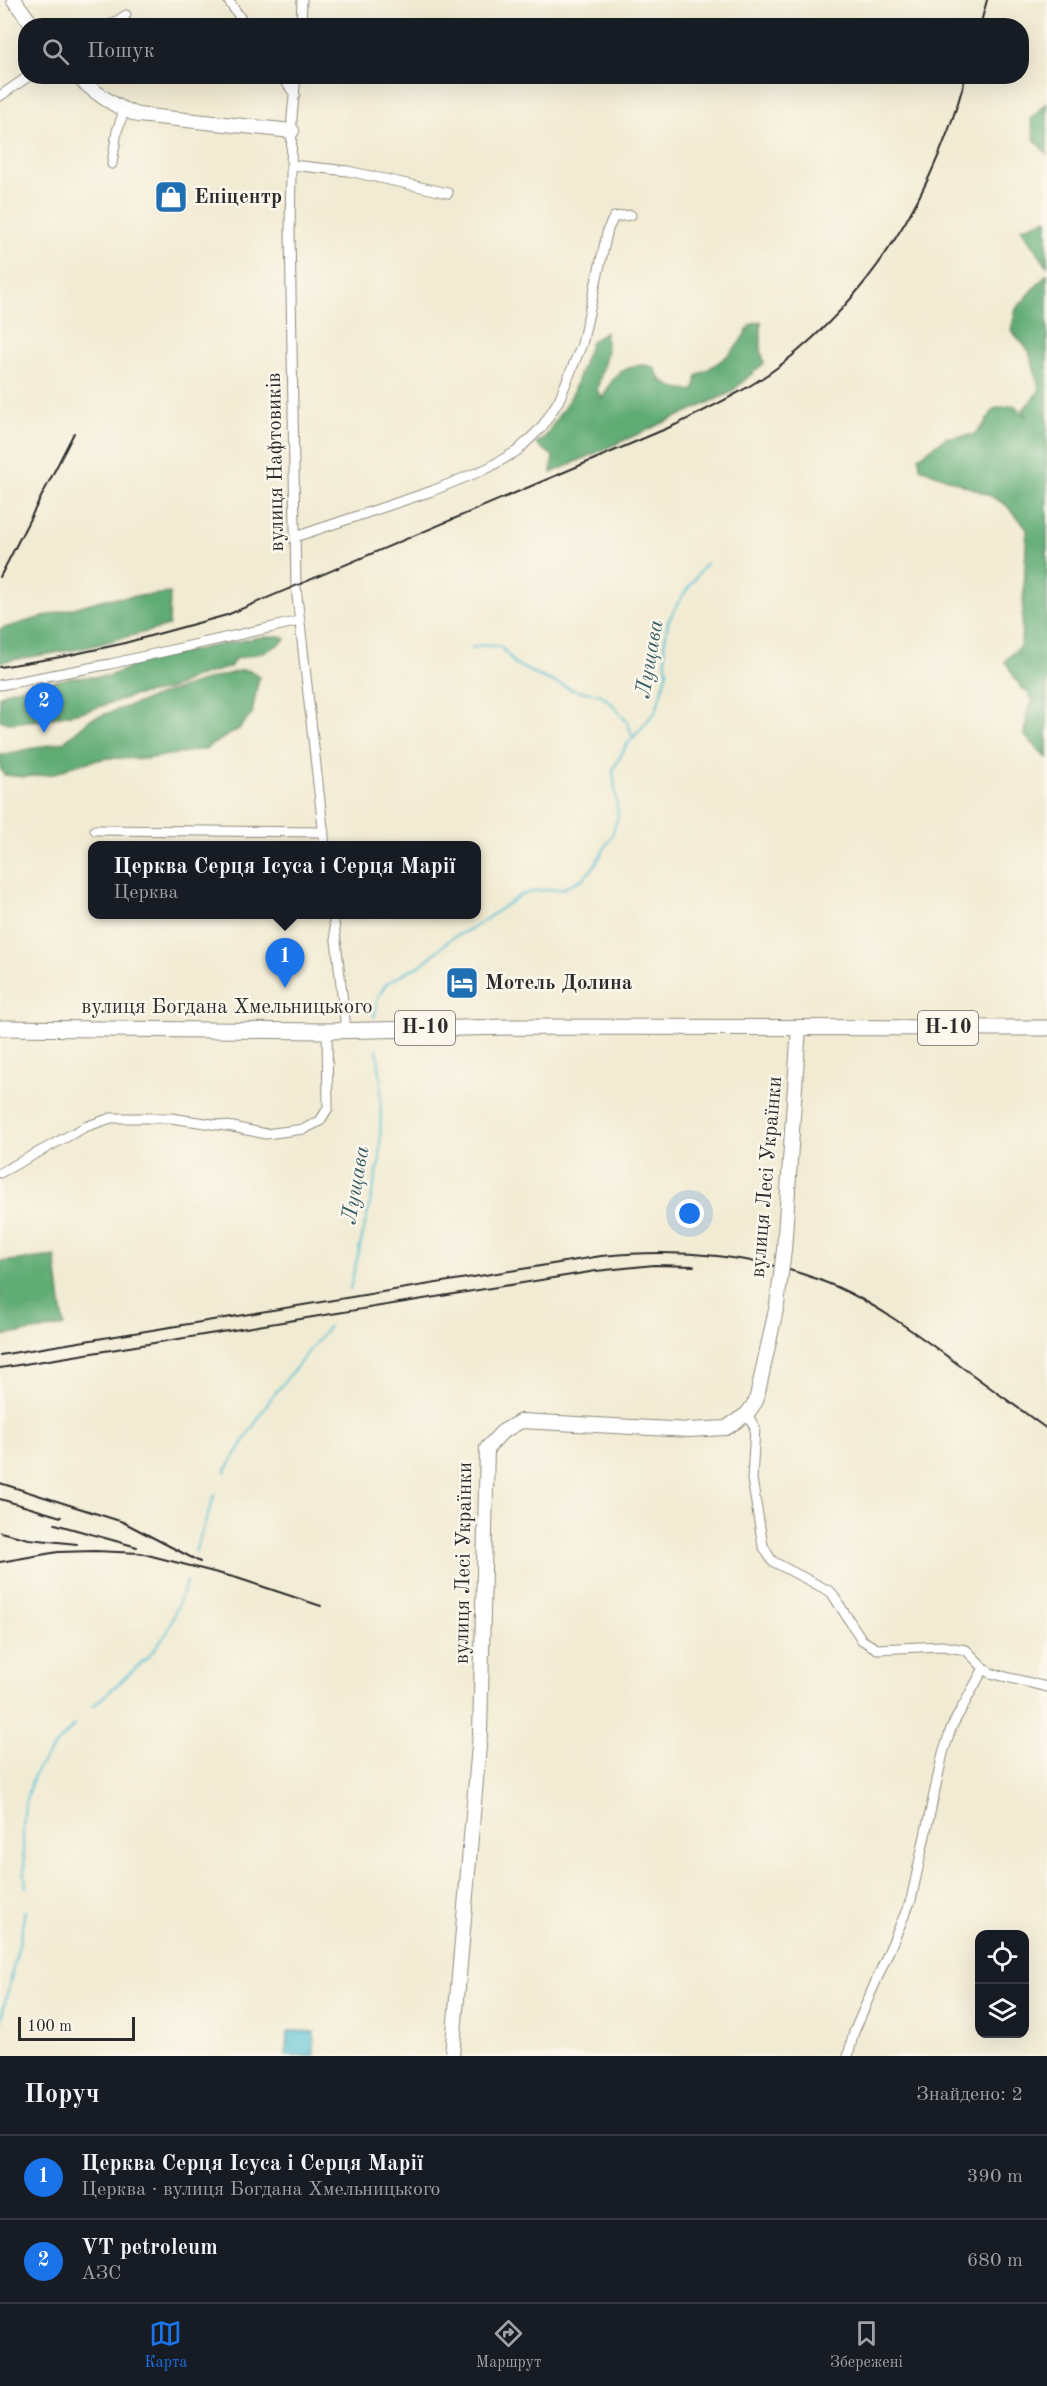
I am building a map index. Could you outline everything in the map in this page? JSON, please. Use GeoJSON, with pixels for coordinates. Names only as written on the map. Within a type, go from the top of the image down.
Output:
{"type":"FeatureCollection","features":[{"type":"Feature","properties":{"kind":"main road","name":"вулиця Богдана Хмельницького"},"geometry":{"type":"LineString","coordinates":[[0,1028],[327,1030],[1047,1028]]}},
{"type":"Feature","properties":{"kind":"street"},"geometry":{"type":"LineString","coordinates":[[14,0],[27,18]]}},
{"type":"Feature","properties":{"kind":"street"},"geometry":{"type":"LineString","coordinates":[[228,0],[240,18]]}},
{"type":"Feature","properties":{"kind":"street"},"geometry":{"type":"LineString","coordinates":[[301,18],[302,0]]}},
{"type":"Feature","properties":{"kind":"street"},"geometry":{"type":"LineString","coordinates":[[121,18],[126,15]]}},
{"type":"Feature","properties":{"kind":"street"},"geometry":{"type":"LineString","coordinates":[[0,96],[18,84]]}},
{"type":"Feature","properties":{"kind":"street"},"geometry":{"type":"LineString","coordinates":[[85,84],[96,94],[124,111],[149,118],[292,131]]}},
{"type":"Feature","properties":{"kind":"street"},"geometry":{"type":"LineString","coordinates":[[287,84],[295,95]]}},
{"type":"Feature","properties":{"kind":"street","name":"вулиця Нафтовиків"},"geometry":{"type":"LineString","coordinates":[[296,84],[291,165],[298,621],[325,841]]}},
{"type":"Feature","properties":{"kind":"street"},"geometry":{"type":"LineString","coordinates":[[112,164],[117,131],[124,111]]}},
{"type":"Feature","properties":{"kind":"street"},"geometry":{"type":"LineString","coordinates":[[291,165],[348,171],[448,193]]}},
{"type":"Feature","properties":{"kind":"street"},"geometry":{"type":"LineString","coordinates":[[295,537],[432,491],[488,468],[517,450],[542,427],[559,400],[582,344],[608,230],[614,217],[631,215]]}},
{"type":"Feature","properties":{"kind":"street"},"geometry":{"type":"LineString","coordinates":[[0,685],[110,664],[298,621]]}},
{"type":"Feature","properties":{"kind":"street"},"geometry":{"type":"LineString","coordinates":[[95,830],[324,832]]}},
{"type":"Feature","properties":{"kind":"street"},"geometry":{"type":"LineString","coordinates":[[333,919],[346,1029]]}},
{"type":"Feature","properties":{"kind":"street","name":"вулиця Лесі Українки"},"geometry":{"type":"LineString","coordinates":[[452,2056],[480,1734],[487,1448],[502,1432],[521,1421],[689,1430],[726,1428],[747,1414],[756,1401],[777,1305],[784,1250],[799,1027]]}},
{"type":"Feature","properties":{"kind":"street"},"geometry":{"type":"LineString","coordinates":[[0,1173],[85,1127],[111,1118],[171,1118],[233,1126],[266,1134],[304,1129],[320,1121],[328,1108],[327,1030]]}},
{"type":"Feature","properties":{"kind":"street"},"geometry":{"type":"LineString","coordinates":[[747,1414],[755,1428],[752,1479],[763,1546],[772,1560],[831,1592],[862,1640],[877,1649],[942,1646],[966,1650],[990,1673],[1047,1687]]}},
{"type":"Feature","properties":{"kind":"street"},"geometry":{"type":"LineString","coordinates":[[848,2056],[854,2032],[911,1900],[943,1753],[952,1726],[984,1668]]}},
{"type":"Feature","properties":{"kind":"green space"},"geometry":{"type":"Polygon","coordinates":[[[1047,103],[1047,154],[1035,141],[1031,119],[1047,103]]]}},
{"type":"Feature","properties":{"kind":"green space"},"geometry":{"type":"Polygon","coordinates":[[[1047,219],[1047,266],[1021,228],[1047,219]]]}},
{"type":"Feature","properties":{"kind":"green space"},"geometry":{"type":"Polygon","coordinates":[[[1047,274],[1047,758],[1025,736],[1027,713],[1033,701],[1027,691],[1021,688],[1005,661],[1021,645],[1027,528],[1005,504],[989,495],[920,468],[919,457],[947,437],[973,435],[983,426],[994,409],[1014,405],[1026,417],[1023,410],[1040,390],[1029,351],[1011,330],[1016,309],[1047,274]]]}},
{"type":"Feature","properties":{"kind":"green space"},"geometry":{"type":"Polygon","coordinates":[[[761,321],[761,349],[764,363],[730,393],[551,473],[553,456],[536,444],[545,437],[571,397],[591,342],[605,332],[607,352],[597,390],[602,398],[615,377],[634,366],[645,365],[655,368],[661,380],[670,386],[694,391],[697,376],[728,355],[750,325],[761,321]]]}},
{"type":"Feature","properties":{"kind":"green space"},"geometry":{"type":"Polygon","coordinates":[[[170,593],[169,626],[84,648],[0,662],[0,629],[105,599],[170,593]]]}},
{"type":"Feature","properties":{"kind":"green space"},"geometry":{"type":"Polygon","coordinates":[[[280,636],[286,639],[274,647],[235,659],[230,667],[193,678],[168,690],[132,696],[86,711],[40,720],[9,723],[0,720],[0,696],[11,690],[70,678],[109,676],[145,661],[261,637],[280,636]]]}},
{"type":"Feature","properties":{"kind":"green space"},"geometry":{"type":"Polygon","coordinates":[[[242,670],[251,671],[259,677],[252,714],[239,729],[205,749],[146,759],[107,758],[75,765],[54,774],[24,777],[4,775],[0,767],[0,755],[63,742],[91,719],[199,682],[242,670]]]}},
{"type":"Feature","properties":{"kind":"green space"},"geometry":{"type":"Polygon","coordinates":[[[55,1256],[64,1326],[0,1336],[0,1262],[55,1256]]]}},
{"type":"Feature","properties":{"kind":"water"},"geometry":{"type":"Polygon","coordinates":[[[290,2031],[314,2032],[314,2056],[286,2056],[287,2035],[290,2031]]]}},
{"type":"Feature","properties":{"kind":"waterway","name":"Лущава"},"geometry":{"type":"LineString","coordinates":[[374,1017],[378,997],[386,984],[420,966],[452,938],[473,928],[519,896],[534,891],[562,889],[584,878],[594,867],[612,835],[618,816],[613,770],[626,746],[656,711],[667,672],[664,646],[668,622],[679,601],[706,563]]}},
{"type":"Feature","properties":{"kind":"waterway"},"geometry":{"type":"LineString","coordinates":[[471,648],[484,645],[501,647],[515,664],[539,676],[576,691],[600,694],[627,722],[633,737]]}},
{"type":"Feature","properties":{"kind":"waterway","name":"Лущава"},"geometry":{"type":"LineString","coordinates":[[350,1289],[380,1160],[381,1082],[377,1049]]}},
{"type":"Feature","properties":{"kind":"waterway","name":"Лущава"},"geometry":{"type":"LineString","coordinates":[[225,1472],[269,1401],[329,1326]]}},
{"type":"Feature","properties":{"kind":"waterway","name":"Лущава"},"geometry":{"type":"LineString","coordinates":[[195,1552],[215,1494]]}},
{"type":"Feature","properties":{"kind":"waterway","name":"Лущава"},"geometry":{"type":"LineString","coordinates":[[93,1706],[148,1657],[167,1633],[187,1581]]}},
{"type":"Feature","properties":{"kind":"waterway","name":"Лущава"},"geometry":{"type":"LineString","coordinates":[[26,1887],[23,1831],[29,1789],[42,1762],[74,1725]]}},
{"type":"Feature","properties":{"kind":"waterway","name":"Лущава"},"geometry":{"type":"LineString","coordinates":[[0,2023],[25,1910]]}},
{"type":"Feature","properties":{"kind":"railway"},"geometry":{"type":"LineString","coordinates":[[982,18],[987,0]]}},
{"type":"Feature","properties":{"kind":"railway"},"geometry":{"type":"LineString","coordinates":[[0,667],[121,644],[227,615],[675,425],[757,382],[816,335],[874,271],[919,198],[937,159],[964,84]]}},
{"type":"Feature","properties":{"kind":"railway"},"geometry":{"type":"LineString","coordinates":[[0,577],[74,433]]}},
{"type":"Feature","properties":{"kind":"railway"},"geometry":{"type":"LineString","coordinates":[[0,1355],[601,1256],[661,1253],[721,1256],[779,1267],[851,1294],[905,1326],[1047,1429]]}},
{"type":"Feature","properties":{"kind":"railway"},"geometry":{"type":"LineString","coordinates":[[0,1368],[596,1271],[654,1265],[694,1266]]}},
{"type":"Feature","properties":{"kind":"railway"},"geometry":{"type":"LineString","coordinates":[[0,1483],[123,1522],[200,1562]]}},
{"type":"Feature","properties":{"kind":"railway"},"geometry":{"type":"LineString","coordinates":[[0,1499],[61,1517]]}},
{"type":"Feature","properties":{"kind":"railway"},"geometry":{"type":"LineString","coordinates":[[55,1524],[137,1547]]}},
{"type":"Feature","properties":{"kind":"railway"},"geometry":{"type":"LineString","coordinates":[[0,1532],[29,1539],[77,1544]]}},
{"type":"Feature","properties":{"kind":"railway"},"geometry":{"type":"LineString","coordinates":[[0,1562],[58,1552],[140,1553],[237,1578],[321,1606]]}},
{"type":"Feature","properties":{"kind":"place","name":"Епіцентр"},"geometry":{"type":"Point","coordinates":[171,197]}},
{"type":"Feature","properties":{"kind":"place","name":"VT petroleum"},"geometry":{"type":"Point","coordinates":[44,733]}},
{"type":"Feature","properties":{"kind":"place","name":"Мотель Долина"},"geometry":{"type":"Point","coordinates":[462,983]}},
{"type":"Feature","properties":{"kind":"place","name":"Церква Серця Ісуса і Серця Марії"},"geometry":{"type":"Point","coordinates":[285,988]}}]}
